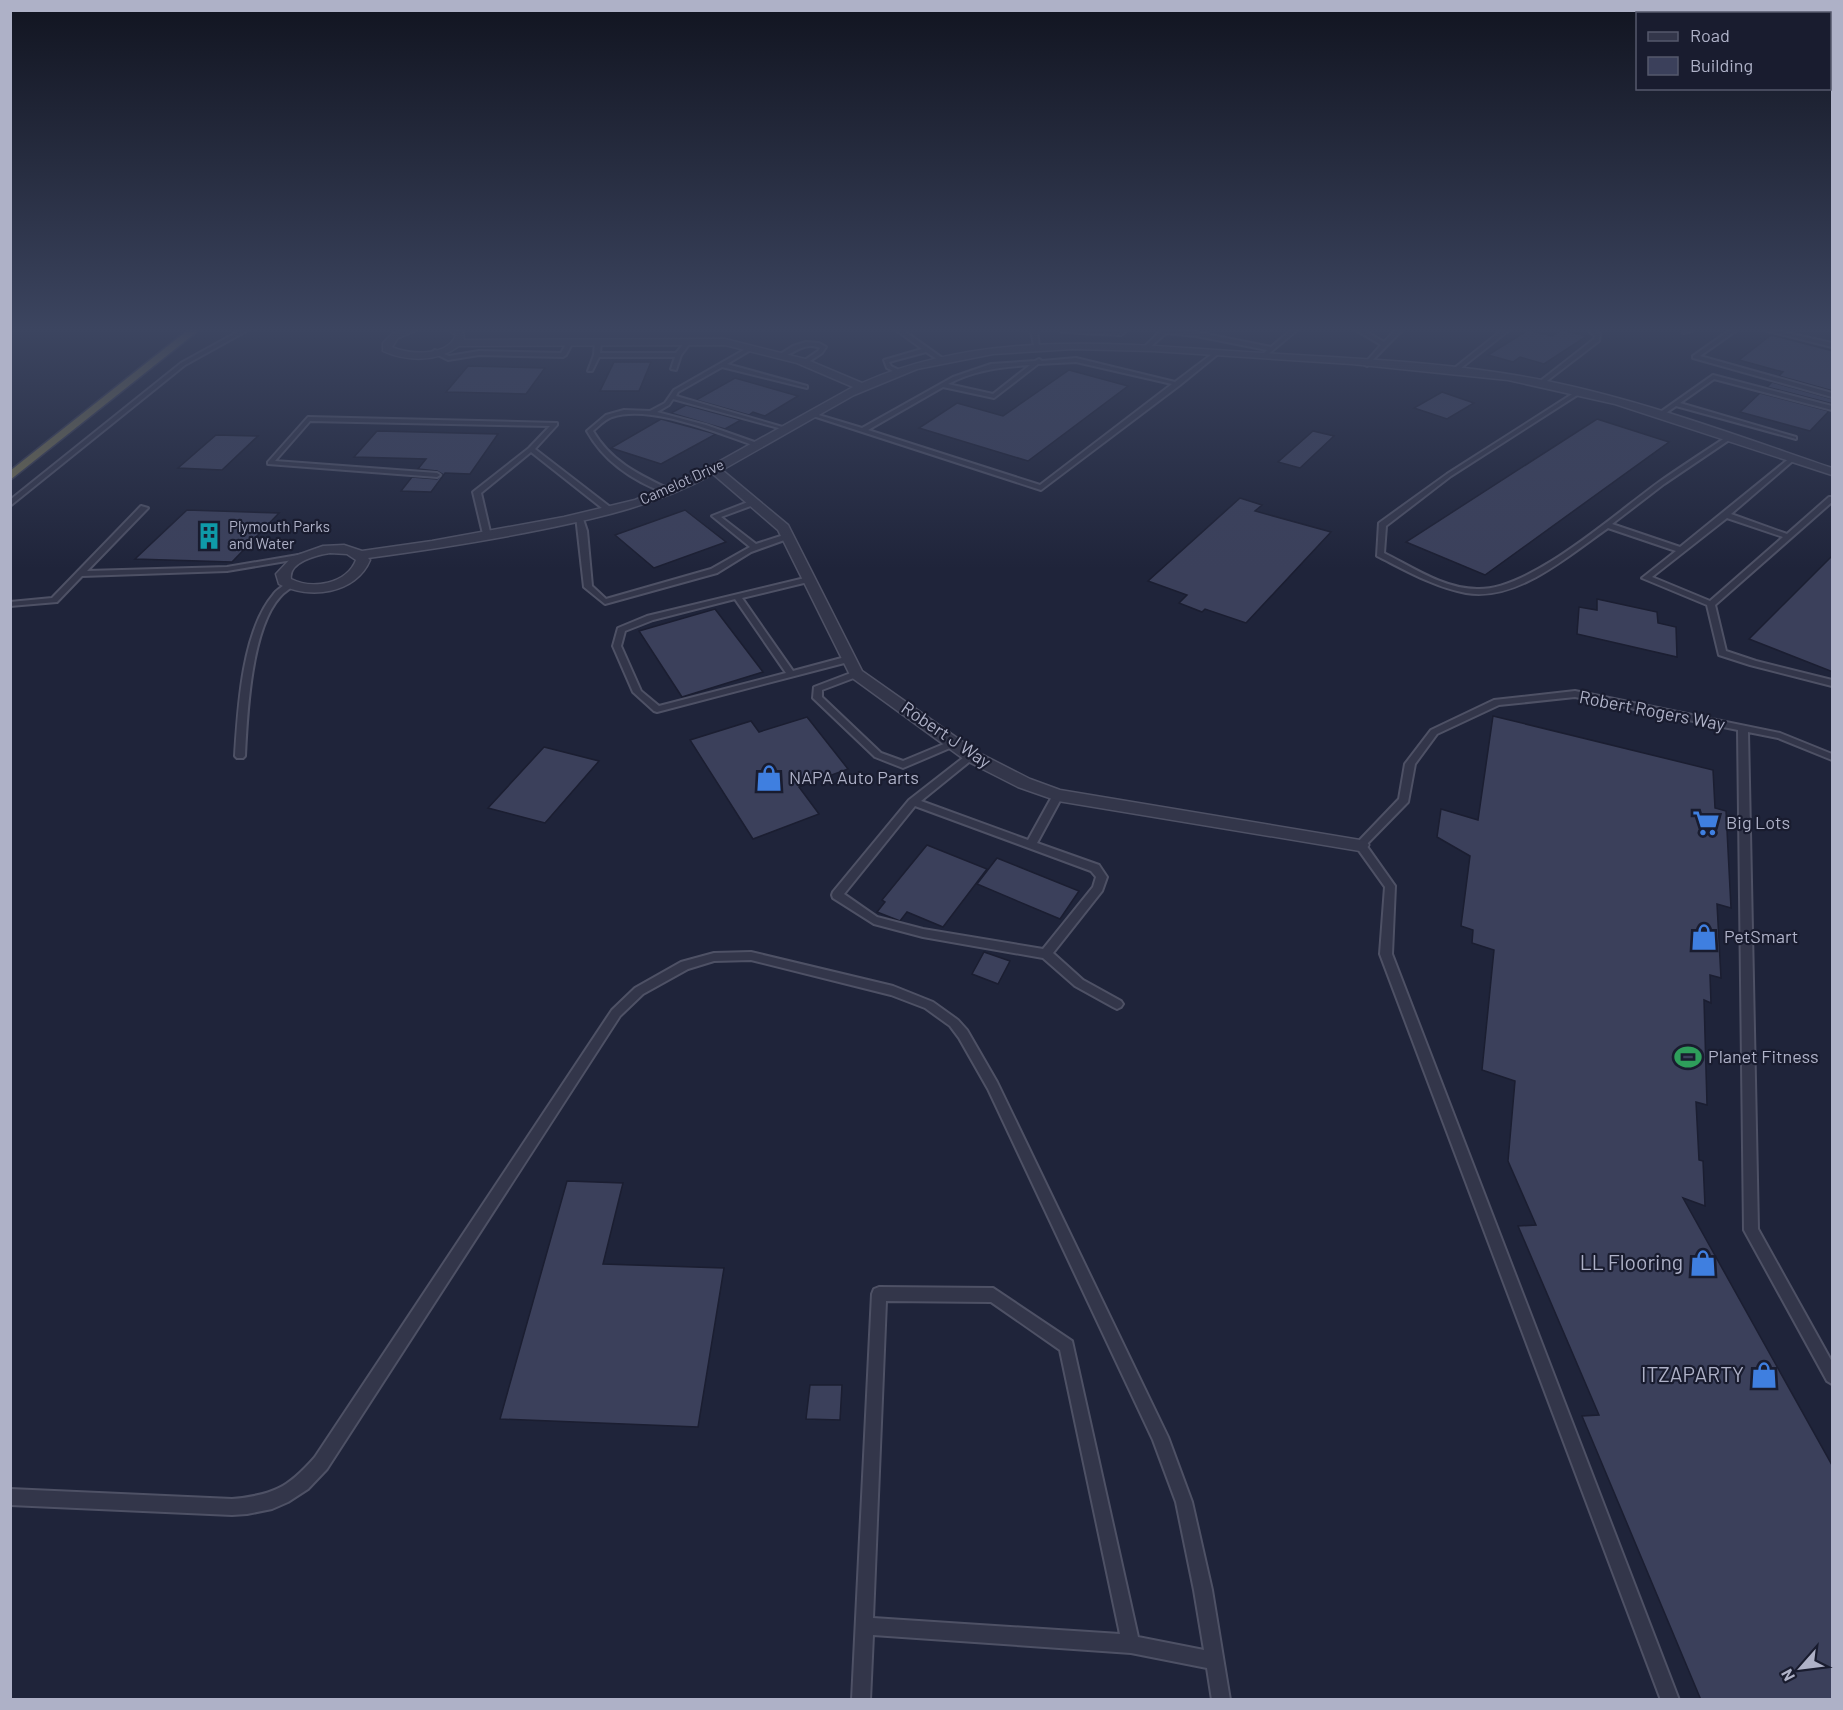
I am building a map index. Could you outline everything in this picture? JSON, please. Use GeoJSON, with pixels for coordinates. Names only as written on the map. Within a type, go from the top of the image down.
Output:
{"type":"FeatureCollection","features":[{"type":"Feature","properties":{"kind":"highway"},"geometry":{"type":"LineString","coordinates":[[10,477],[94,410]]}},
{"type":"Feature","properties":{"kind":"street","name":"Camelot Drive"},"geometry":{"type":"LineString","coordinates":[[304,556],[336,549],[353,551],[360,555],[487,536],[610,510],[668,492],[715,470],[818,410]]}},
{"type":"Feature","properties":{"kind":"street","name":"Camelot Drive"},"geometry":{"type":"LineString","coordinates":[[1646,410],[1833,471]]}},
{"type":"Feature","properties":{"kind":"street","name":"Robert J Way"},"geometry":{"type":"LineString","coordinates":[[715,470],[783,528],[856,674],[972,756],[1024,783],[1058,795],[1359,845]]}},
{"type":"Feature","properties":{"kind":"street"},"geometry":{"type":"LineString","coordinates":[[304,556],[293,561],[283,574],[284,581],[290,585],[311,589],[349,579],[363,566],[360,555]]}},
{"type":"Feature","properties":{"kind":"lane"},"geometry":{"type":"LineString","coordinates":[[10,504],[126,410]]}},
{"type":"Feature","properties":{"kind":"lane"},"geometry":{"type":"LineString","coordinates":[[649,414],[657,410]]}},
{"type":"Feature","properties":{"kind":"lane"},"geometry":{"type":"LineString","coordinates":[[717,410],[784,429]]}},
{"type":"Feature","properties":{"kind":"lane"},"geometry":{"type":"LineString","coordinates":[[862,431],[899,410]]}},
{"type":"Feature","properties":{"kind":"lane"},"geometry":{"type":"LineString","coordinates":[[810,414],[1041,488],[1144,410]]}},
{"type":"Feature","properties":{"kind":"lane"},"geometry":{"type":"LineString","coordinates":[[1552,410],[1449,475],[1382,525],[1380,554],[1436,582],[1478,591],[1518,584],[1607,525],[1662,483],[1730,437]]}},
{"type":"Feature","properties":{"kind":"lane"},"geometry":{"type":"LineString","coordinates":[[1661,414],[1667,410]]}},
{"type":"Feature","properties":{"kind":"lane"},"geometry":{"type":"LineString","coordinates":[[1695,410],[1794,438]]}},
{"type":"Feature","properties":{"kind":"lane"},"geometry":{"type":"LineString","coordinates":[[668,492],[626,470],[597,447],[590,431],[607,416],[630,412],[649,414],[758,445]]}},
{"type":"Feature","properties":{"kind":"lane"},"geometry":{"type":"LineString","coordinates":[[437,475],[270,463],[308,419],[555,424],[531,449],[477,492],[487,536]]}},
{"type":"Feature","properties":{"kind":"lane"},"geometry":{"type":"LineString","coordinates":[[531,449],[610,510]]}},
{"type":"Feature","properties":{"kind":"lane"},"geometry":{"type":"LineString","coordinates":[[1711,604],[1646,578],[1726,515],[1792,458]]}},
{"type":"Feature","properties":{"kind":"lane"},"geometry":{"type":"LineString","coordinates":[[1711,604],[1833,499]]}},
{"type":"Feature","properties":{"kind":"lane"},"geometry":{"type":"LineString","coordinates":[[753,502],[716,516],[756,548]]}},
{"type":"Feature","properties":{"kind":"lane"},"geometry":{"type":"LineString","coordinates":[[10,604],[54,600],[144,508]]}},
{"type":"Feature","properties":{"kind":"lane"},"geometry":{"type":"LineString","coordinates":[[1726,515],[1789,537]]}},
{"type":"Feature","properties":{"kind":"lane"},"geometry":{"type":"LineString","coordinates":[[579,518],[583,531],[588,586],[605,602],[714,571],[756,548],[787,536]]}},
{"type":"Feature","properties":{"kind":"lane"},"geometry":{"type":"LineString","coordinates":[[1607,525],[1681,550]]}},
{"type":"Feature","properties":{"kind":"lane"},"geometry":{"type":"LineString","coordinates":[[80,574],[227,569],[304,556]]}},
{"type":"Feature","properties":{"kind":"lane"},"geometry":{"type":"LineString","coordinates":[[809,579],[650,618],[621,630],[617,646],[637,692],[657,709],[849,659]]}},
{"type":"Feature","properties":{"kind":"lane"},"geometry":{"type":"LineString","coordinates":[[240,756],[242,705],[255,643],[276,596],[290,585]]}},
{"type":"Feature","properties":{"kind":"lane"},"geometry":{"type":"LineString","coordinates":[[737,596],[791,674]]}},
{"type":"Feature","properties":{"kind":"lane"},"geometry":{"type":"LineString","coordinates":[[1711,604],[1722,653],[1833,683]]}},
{"type":"Feature","properties":{"kind":"lane"},"geometry":{"type":"LineString","coordinates":[[856,674],[817,689],[818,699],[878,755],[903,765],[954,743]]}},
{"type":"Feature","properties":{"kind":"lane","name":"Robert Rogers Way"},"geometry":{"type":"LineString","coordinates":[[1359,845],[1404,800],[1410,764],[1434,732],[1497,702],[1575,694],[1780,736],[1833,757]]}},
{"type":"Feature","properties":{"kind":"lane"},"geometry":{"type":"LineString","coordinates":[[1743,729],[1751,1230],[1833,1376]]}},
{"type":"Feature","properties":{"kind":"lane"},"geometry":{"type":"LineString","coordinates":[[972,756],[913,802],[837,895],[874,920],[923,933],[1046,954],[1079,983],[1117,1004]]}},
{"type":"Feature","properties":{"kind":"lane"},"geometry":{"type":"LineString","coordinates":[[1031,846],[1058,795]]}},
{"type":"Feature","properties":{"kind":"lane"},"geometry":{"type":"LineString","coordinates":[[913,802],[1095,868],[1102,877],[1098,888],[1046,954]]}},
{"type":"Feature","properties":{"kind":"lane"},"geometry":{"type":"LineString","coordinates":[[1359,845],[1390,886],[1386,954],[1670,1700]]}},
{"type":"Feature","properties":{"kind":"lane"},"geometry":{"type":"LineString","coordinates":[[10,1497],[232,1507],[266,1502],[284,1496],[299,1487],[328,1453],[616,1013],[639,991],[685,965],[714,957],[751,956],[915,999],[954,1023],[971,1046],[993,1086],[1160,1437],[1184,1502],[1203,1590],[1221,1700]]}},
{"type":"Feature","properties":{"kind":"lane"},"geometry":{"type":"LineString","coordinates":[[861,1700],[879,1294],[993,1295],[1067,1346],[1131,1644]]}},
{"type":"Feature","properties":{"kind":"lane"},"geometry":{"type":"LineString","coordinates":[[864,1626],[1131,1644],[1215,1661]]}},
{"type":"Feature","properties":{"kind":"building"},"geometry":{"type":"Polygon","coordinates":[[[677,410],[704,410],[741,420],[725,429],[671,413],[677,410]]]}},
{"type":"Feature","properties":{"kind":"building"},"geometry":{"type":"Polygon","coordinates":[[[731,410],[775,410],[765,416],[753,412],[749,415],[731,410]]]}},
{"type":"Feature","properties":{"kind":"building"},"geometry":{"type":"Polygon","coordinates":[[[947,410],[981,410],[1003,416],[1012,410],[1096,410],[1028,461],[919,428],[947,410]]]}},
{"type":"Feature","properties":{"kind":"building"},"geometry":{"type":"Polygon","coordinates":[[[1419,410],[1463,410],[1447,419],[1419,410]]]}},
{"type":"Feature","properties":{"kind":"building"},"geometry":{"type":"Polygon","coordinates":[[[1742,410],[1829,411],[1810,431],[1740,412],[1742,410]]]}},
{"type":"Feature","properties":{"kind":"building"},"geometry":{"type":"Polygon","coordinates":[[[661,419],[716,434],[661,464],[611,448],[661,419]]]}},
{"type":"Feature","properties":{"kind":"building"},"geometry":{"type":"Polygon","coordinates":[[[1597,419],[1669,442],[1485,575],[1406,542],[1597,419]]]}},
{"type":"Feature","properties":{"kind":"building"},"geometry":{"type":"Polygon","coordinates":[[[377,431],[498,434],[470,474],[445,473],[431,492],[401,491],[412,477],[437,479],[442,474],[437,471],[418,469],[426,459],[354,457],[377,431]]]}},
{"type":"Feature","properties":{"kind":"building"},"geometry":{"type":"Polygon","coordinates":[[[1313,431],[1334,436],[1300,468],[1278,462],[1313,431]]]}},
{"type":"Feature","properties":{"kind":"building"},"geometry":{"type":"Polygon","coordinates":[[[216,435],[258,436],[222,470],[178,468],[216,435]]]}},
{"type":"Feature","properties":{"kind":"building"},"geometry":{"type":"Polygon","coordinates":[[[1240,498],[1262,505],[1255,511],[1331,532],[1246,623],[1205,609],[1202,612],[1179,603],[1187,595],[1148,581],[1240,498]]]}},
{"type":"Feature","properties":{"kind":"building","name":"Plymouth Parks and Water"},"geometry":{"type":"Polygon","coordinates":[[[187,510],[279,513],[232,562],[135,559],[187,510]]]}},
{"type":"Feature","properties":{"kind":"building"},"geometry":{"type":"Polygon","coordinates":[[[685,510],[726,542],[654,568],[615,535],[685,510]]]}},
{"type":"Feature","properties":{"kind":"building"},"geometry":{"type":"Polygon","coordinates":[[[1833,555],[1833,672],[1749,639],[1833,555]]]}},
{"type":"Feature","properties":{"kind":"building"},"geometry":{"type":"Polygon","coordinates":[[[1597,599],[1657,612],[1658,623],[1676,627],[1677,657],[1577,634],[1579,607],[1597,610],[1597,599]]]}},
{"type":"Feature","properties":{"kind":"building"},"geometry":{"type":"Polygon","coordinates":[[[715,609],[763,672],[682,697],[639,631],[715,609]]]}},
{"type":"Feature","properties":{"kind":"building"},"geometry":{"type":"Polygon","coordinates":[[[1493,716],[1713,770],[1715,808],[1726,811],[1731,908],[1717,904],[1721,978],[1710,975],[1711,1003],[1704,1000],[1707,1105],[1696,1102],[1699,1160],[1703,1161],[1705,1206],[1683,1198],[1833,1467],[1833,1700],[1701,1700],[1582,1416],[1599,1415],[1518,1226],[1536,1225],[1508,1161],[1515,1081],[1482,1070],[1494,950],[1472,943],[1473,930],[1461,926],[1470,856],[1437,837],[1441,809],[1478,820],[1493,716]]]}},
{"type":"Feature","properties":{"kind":"building","name":"NAPA Auto Parts"},"geometry":{"type":"Polygon","coordinates":[[[807,717],[848,769],[799,787],[819,814],[753,839],[690,740],[751,721],[759,732],[807,717]]]}},
{"type":"Feature","properties":{"kind":"building"},"geometry":{"type":"Polygon","coordinates":[[[544,747],[599,761],[545,823],[488,808],[544,747]]]}},
{"type":"Feature","properties":{"kind":"building"},"geometry":{"type":"Polygon","coordinates":[[[927,845],[987,869],[943,927],[907,912],[900,921],[877,912],[885,902],[882,900],[927,845]]]}},
{"type":"Feature","properties":{"kind":"building"},"geometry":{"type":"Polygon","coordinates":[[[997,858],[1079,891],[1060,919],[977,884],[997,858]]]}},
{"type":"Feature","properties":{"kind":"building"},"geometry":{"type":"Polygon","coordinates":[[[984,952],[1010,961],[998,984],[972,974],[984,952]]]}},
{"type":"Feature","properties":{"kind":"building"},"geometry":{"type":"Polygon","coordinates":[[[567,1181],[623,1183],[603,1264],[724,1268],[698,1427],[500,1419],[567,1181]]]}},
{"type":"Feature","properties":{"kind":"building"},"geometry":{"type":"Polygon","coordinates":[[[810,1385],[842,1385],[840,1420],[806,1419],[810,1385]]]}},
{"type":"Feature","properties":{"kind":"place","name":"Plymouth Parks and Water"},"geometry":{"type":"Point","coordinates":[209,536]}},
{"type":"Feature","properties":{"kind":"place","name":"NAPA Auto Parts"},"geometry":{"type":"Point","coordinates":[769,778]}},
{"type":"Feature","properties":{"kind":"place","name":"Big Lots"},"geometry":{"type":"Point","coordinates":[1706,823]}},
{"type":"Feature","properties":{"kind":"place","name":"PetSmart"},"geometry":{"type":"Point","coordinates":[1704,937]}},
{"type":"Feature","properties":{"kind":"place","name":"Planet Fitness"},"geometry":{"type":"Point","coordinates":[1688,1057]}},
{"type":"Feature","properties":{"kind":"place","name":"LL Flooring"},"geometry":{"type":"Point","coordinates":[1703,1263]}},
{"type":"Feature","properties":{"kind":"place","name":"ITZAPARTY"},"geometry":{"type":"Point","coordinates":[1764,1375]}}]}
